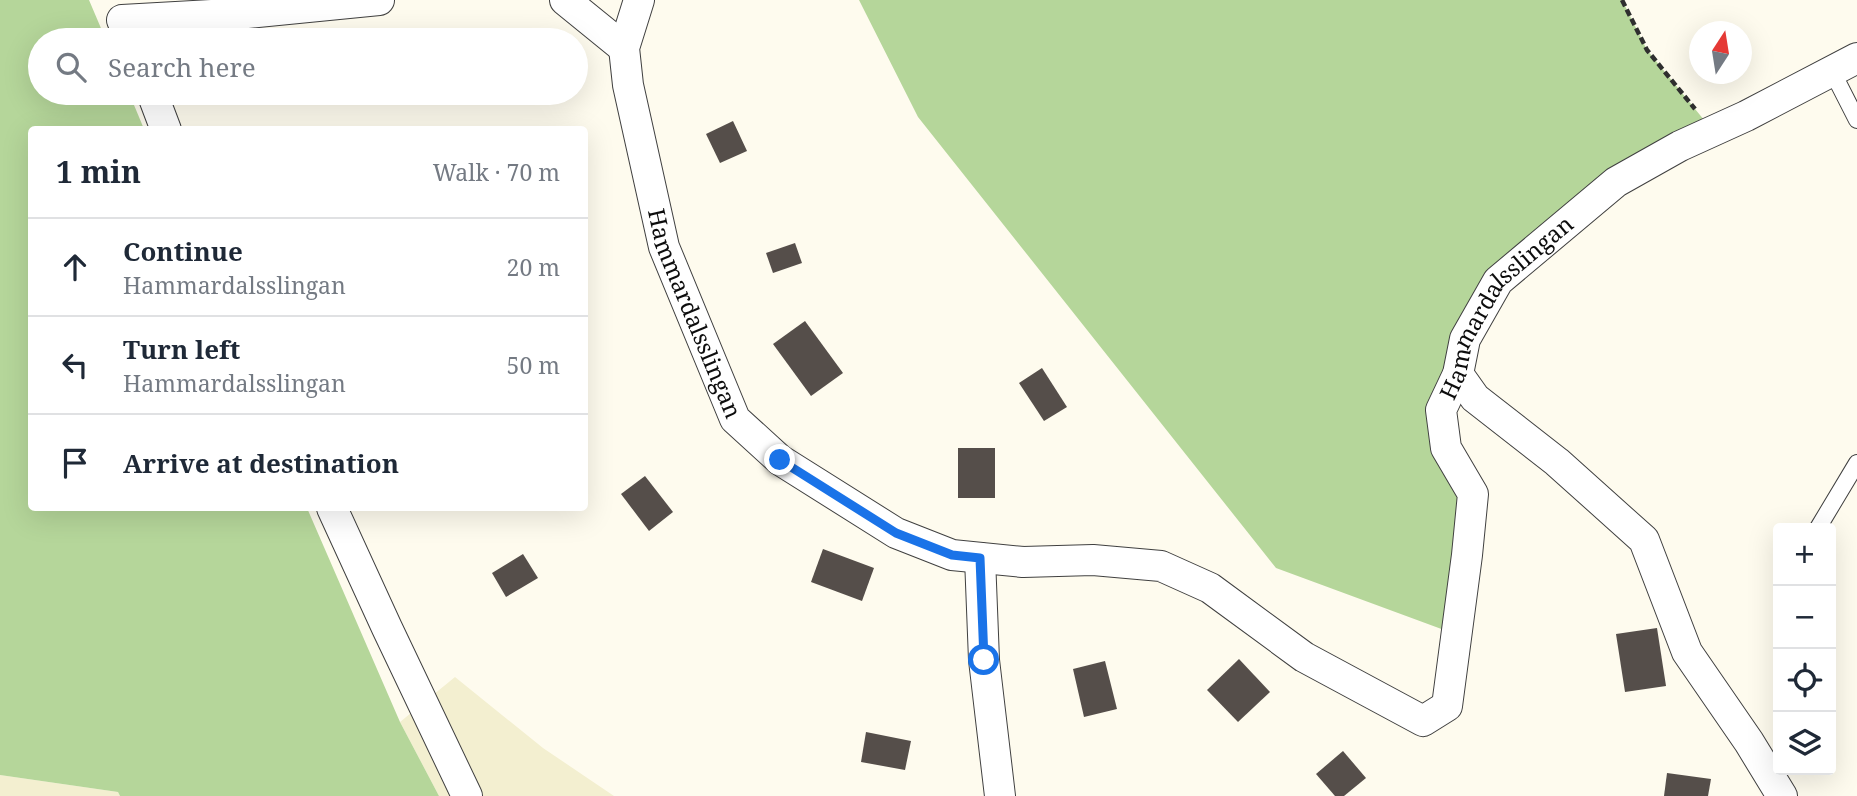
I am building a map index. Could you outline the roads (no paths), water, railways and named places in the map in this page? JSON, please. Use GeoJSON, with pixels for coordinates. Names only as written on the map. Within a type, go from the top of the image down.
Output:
{"type":"FeatureCollection","features":[{"type":"Feature","properties":{"kind":"street"},"geometry":{"type":"LineString","coordinates":[[122,20],[247,13],[379,0]]}},
{"type":"Feature","properties":{"kind":"street"},"geometry":{"type":"LineString","coordinates":[[565,0],[624,48]]}},
{"type":"Feature","properties":{"kind":"street","name":"Hammardalsslingan"},"geometry":{"type":"LineString","coordinates":[[639,0],[624,48],[628,85],[664,247],[735,419],[780,460],[896,533],[952,555],[1023,562],[1093,560],[1161,566],[1210,588],[1304,657],[1423,721],[1447,706],[1473,494],[1446,448],[1441,410],[1458,374],[1465,339],[1498,281],[1616,182],[1680,146],[1844,65]]}},
{"type":"Feature","properties":{"kind":"street"},"geometry":{"type":"LineString","coordinates":[[157,105],[164,126]]}},
{"type":"Feature","properties":{"kind":"street"},"geometry":{"type":"LineString","coordinates":[[1458,374],[1475,398],[1557,462],[1644,540],[1687,652],[1749,742],[1782,796]]}},
{"type":"Feature","properties":{"kind":"street"},"geometry":{"type":"LineString","coordinates":[[333,511],[467,796]]}},
{"type":"Feature","properties":{"kind":"street"},"geometry":{"type":"LineString","coordinates":[[980,558],[984,660],[1000,796]]}},
{"type":"Feature","properties":{"kind":"lane"},"geometry":{"type":"LineString","coordinates":[[1844,65],[1857,120]]}},
{"type":"Feature","properties":{"kind":"lane"},"geometry":{"type":"LineString","coordinates":[[1821,523],[1857,463]]}}]}
